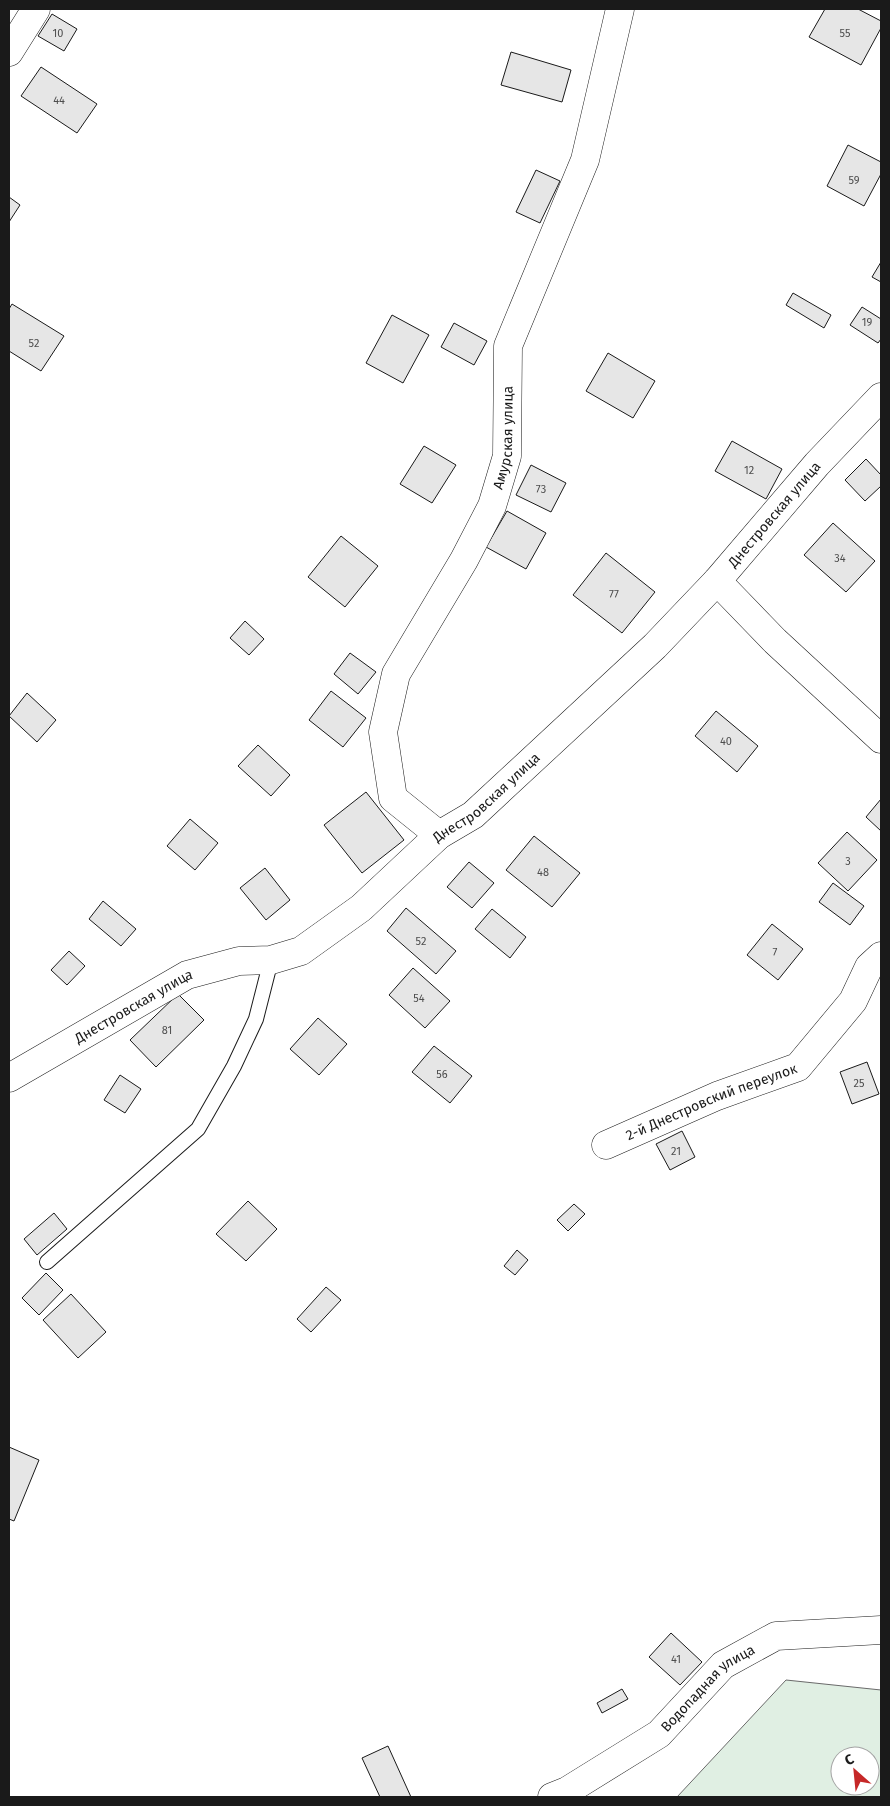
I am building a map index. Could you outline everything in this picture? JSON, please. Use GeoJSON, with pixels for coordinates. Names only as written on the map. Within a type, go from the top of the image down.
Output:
{"type":"FeatureCollection","features":[{"type":"Feature","properties":{"kind":"street"},"geometry":{"type":"LineString","coordinates":[[9,52],[36,9]]}},
{"type":"Feature","properties":{"kind":"street","name":"Амурская улица"},"geometry":{"type":"LineString","coordinates":[[439,835],[393,798],[383,732],[396,674],[464,560],[492,506],[508,456],[508,346],[585,160],[620,9]]}},
{"type":"Feature","properties":{"kind":"street","name":"Днестровская улица"},"geometry":{"type":"LineString","coordinates":[[9,1078],[187,974],[239,961],[271,960],[301,950],[361,908],[439,835],[474,815],[655,646],[716,580],[817,464],[881,397]]}},
{"type":"Feature","properties":{"kind":"street"},"geometry":{"type":"LineString","coordinates":[[716,580],[776,641],[881,740]]}},
{"type":"Feature","properties":{"kind":"street","name":"2-й Днестровский переулок"},"geometry":{"type":"LineString","coordinates":[[606,1145],[717,1096],[798,1067],[853,1001],[869,967],[881,956]]}},
{"type":"Feature","properties":{"kind":"street","name":"Водопадная улица"},"geometry":{"type":"LineString","coordinates":[[552,1797],[567,1791],[659,1734],[724,1665],[776,1636],[881,1630]]}},
{"type":"Feature","properties":{"kind":"lane"},"geometry":{"type":"LineString","coordinates":[[47,1262],[198,1129],[234,1066],[256,1019],[271,960]]}},
{"type":"Feature","properties":{"kind":"green space"},"geometry":{"type":"Polygon","coordinates":[[[786,1680],[881,1690],[881,1797],[677,1797],[786,1680]]]}},
{"type":"Feature","properties":{"kind":"building"},"geometry":{"type":"Polygon","coordinates":[[[825,9],[858,9],[881,21],[881,28],[861,65],[809,37],[825,9]]]}},
{"type":"Feature","properties":{"kind":"building"},"geometry":{"type":"Polygon","coordinates":[[[52,14],[77,29],[64,51],[38,36],[52,14]]]}},
{"type":"Feature","properties":{"kind":"building"},"geometry":{"type":"Polygon","coordinates":[[[511,52],[571,70],[562,102],[501,85],[511,52]]]}},
{"type":"Feature","properties":{"kind":"building"},"geometry":{"type":"Polygon","coordinates":[[[41,67],[97,104],[77,133],[21,96],[41,67]]]}},
{"type":"Feature","properties":{"kind":"building"},"geometry":{"type":"Polygon","coordinates":[[[848,145],[881,162],[881,174],[864,206],[827,186],[848,145]]]}},
{"type":"Feature","properties":{"kind":"building"},"geometry":{"type":"Polygon","coordinates":[[[536,170],[560,181],[540,223],[516,212],[536,170]]]}},
{"type":"Feature","properties":{"kind":"building"},"geometry":{"type":"Polygon","coordinates":[[[9,197],[20,205],[9,222],[9,197]]]}},
{"type":"Feature","properties":{"kind":"building"},"geometry":{"type":"Polygon","coordinates":[[[881,262],[881,282],[872,277],[881,262]]]}},
{"type":"Feature","properties":{"kind":"building"},"geometry":{"type":"Polygon","coordinates":[[[793,293],[831,315],[824,328],[786,305],[793,293]]]}},
{"type":"Feature","properties":{"kind":"building"},"geometry":{"type":"Polygon","coordinates":[[[12,304],[64,336],[41,371],[9,351],[9,309],[12,304]]]}},
{"type":"Feature","properties":{"kind":"building"},"geometry":{"type":"Polygon","coordinates":[[[862,307],[881,319],[881,339],[878,343],[850,325],[862,307]]]}},
{"type":"Feature","properties":{"kind":"building"},"geometry":{"type":"Polygon","coordinates":[[[392,315],[429,335],[403,383],[366,363],[392,315]]]}},
{"type":"Feature","properties":{"kind":"building"},"geometry":{"type":"Polygon","coordinates":[[[454,323],[487,341],[474,365],[441,347],[454,323]]]}},
{"type":"Feature","properties":{"kind":"building"},"geometry":{"type":"Polygon","coordinates":[[[608,353],[655,381],[633,418],[586,391],[608,353]]]}},
{"type":"Feature","properties":{"kind":"building"},"geometry":{"type":"Polygon","coordinates":[[[732,441],[782,469],[766,499],[715,471],[732,441]]]}},
{"type":"Feature","properties":{"kind":"building"},"geometry":{"type":"Polygon","coordinates":[[[424,446],[456,465],[432,503],[400,484],[424,446]]]}},
{"type":"Feature","properties":{"kind":"building"},"geometry":{"type":"Polygon","coordinates":[[[866,459],[881,475],[881,486],[865,501],[845,480],[866,459]]]}},
{"type":"Feature","properties":{"kind":"building"},"geometry":{"type":"Polygon","coordinates":[[[531,465],[566,483],[551,512],[516,495],[531,465]]]}},
{"type":"Feature","properties":{"kind":"building"},"geometry":{"type":"Polygon","coordinates":[[[507,511],[546,533],[526,569],[486,547],[507,511]]]}},
{"type":"Feature","properties":{"kind":"building"},"geometry":{"type":"Polygon","coordinates":[[[833,523],[875,561],[846,592],[804,555],[833,523]]]}},
{"type":"Feature","properties":{"kind":"building"},"geometry":{"type":"Polygon","coordinates":[[[341,536],[378,566],[345,607],[308,577],[341,536]]]}},
{"type":"Feature","properties":{"kind":"building"},"geometry":{"type":"Polygon","coordinates":[[[606,553],[655,592],[622,633],[573,595],[606,553]]]}},
{"type":"Feature","properties":{"kind":"building"},"geometry":{"type":"Polygon","coordinates":[[[245,621],[264,639],[249,655],[230,638],[245,621]]]}},
{"type":"Feature","properties":{"kind":"building"},"geometry":{"type":"Polygon","coordinates":[[[350,653],[376,672],[358,694],[334,674],[350,653]]]}},
{"type":"Feature","properties":{"kind":"building"},"geometry":{"type":"Polygon","coordinates":[[[331,691],[366,718],[343,747],[309,720],[331,691]]]}},
{"type":"Feature","properties":{"kind":"building"},"geometry":{"type":"Polygon","coordinates":[[[27,693],[56,720],[37,742],[9,716],[27,693]]]}},
{"type":"Feature","properties":{"kind":"building"},"geometry":{"type":"Polygon","coordinates":[[[716,711],[758,746],[737,772],[695,736],[716,711]]]}},
{"type":"Feature","properties":{"kind":"building"},"geometry":{"type":"Polygon","coordinates":[[[258,745],[290,775],[271,796],[238,766],[258,745]]]}},
{"type":"Feature","properties":{"kind":"building"},"geometry":{"type":"Polygon","coordinates":[[[366,792],[404,840],[362,873],[324,825],[366,792]]]}},
{"type":"Feature","properties":{"kind":"building"},"geometry":{"type":"Polygon","coordinates":[[[881,799],[881,831],[866,817],[881,799]]]}},
{"type":"Feature","properties":{"kind":"building"},"geometry":{"type":"Polygon","coordinates":[[[190,819],[218,843],[195,870],[167,846],[190,819]]]}},
{"type":"Feature","properties":{"kind":"building"},"geometry":{"type":"Polygon","coordinates":[[[847,832],[877,860],[848,891],[818,863],[847,832]]]}},
{"type":"Feature","properties":{"kind":"building"},"geometry":{"type":"Polygon","coordinates":[[[534,836],[580,873],[552,907],[506,870],[534,836]]]}},
{"type":"Feature","properties":{"kind":"building"},"geometry":{"type":"Polygon","coordinates":[[[469,862],[494,883],[472,908],[447,887],[469,862]]]}},
{"type":"Feature","properties":{"kind":"building"},"geometry":{"type":"Polygon","coordinates":[[[265,868],[290,900],[266,920],[240,888],[265,868]]]}},
{"type":"Feature","properties":{"kind":"building"},"geometry":{"type":"Polygon","coordinates":[[[833,883],[864,906],[850,925],[819,902],[833,883]]]}},
{"type":"Feature","properties":{"kind":"building"},"geometry":{"type":"Polygon","coordinates":[[[103,901],[136,929],[121,946],[89,919],[103,901]]]}},
{"type":"Feature","properties":{"kind":"building"},"geometry":{"type":"Polygon","coordinates":[[[406,908],[456,951],[436,974],[387,931],[406,908]]]}},
{"type":"Feature","properties":{"kind":"building"},"geometry":{"type":"Polygon","coordinates":[[[492,909],[526,937],[510,958],[475,929],[492,909]]]}},
{"type":"Feature","properties":{"kind":"building"},"geometry":{"type":"Polygon","coordinates":[[[772,924],[803,949],[778,980],[747,955],[772,924]]]}},
{"type":"Feature","properties":{"kind":"building"},"geometry":{"type":"Polygon","coordinates":[[[69,951],[85,966],[67,985],[51,970],[69,951]]]}},
{"type":"Feature","properties":{"kind":"building"},"geometry":{"type":"Polygon","coordinates":[[[413,968],[450,1001],[425,1028],[389,995],[413,968]]]}},
{"type":"Feature","properties":{"kind":"building"},"geometry":{"type":"Polygon","coordinates":[[[178,994],[204,1020],[156,1067],[130,1040],[178,994]]]}},
{"type":"Feature","properties":{"kind":"building"},"geometry":{"type":"Polygon","coordinates":[[[318,1018],[347,1044],[319,1075],[290,1049],[318,1018]]]}},
{"type":"Feature","properties":{"kind":"building"},"geometry":{"type":"Polygon","coordinates":[[[434,1046],[472,1076],[450,1103],[412,1072],[434,1046]]]}},
{"type":"Feature","properties":{"kind":"building"},"geometry":{"type":"Polygon","coordinates":[[[867,1062],[879,1094],[852,1104],[840,1072],[867,1062]]]}},
{"type":"Feature","properties":{"kind":"building"},"geometry":{"type":"Polygon","coordinates":[[[120,1075],[141,1089],[125,1113],[104,1100],[120,1075]]]}},
{"type":"Feature","properties":{"kind":"building"},"geometry":{"type":"Polygon","coordinates":[[[682,1131],[695,1157],[670,1170],[656,1144],[682,1131]]]}},
{"type":"Feature","properties":{"kind":"building"},"geometry":{"type":"Polygon","coordinates":[[[248,1201],[277,1229],[246,1261],[216,1234],[248,1201]]]}},
{"type":"Feature","properties":{"kind":"building"},"geometry":{"type":"Polygon","coordinates":[[[574,1204],[585,1214],[568,1231],[557,1220],[574,1204]]]}},
{"type":"Feature","properties":{"kind":"building"},"geometry":{"type":"Polygon","coordinates":[[[54,1213],[67,1229],[37,1255],[24,1239],[54,1213]]]}},
{"type":"Feature","properties":{"kind":"building"},"geometry":{"type":"Polygon","coordinates":[[[517,1250],[528,1260],[515,1275],[504,1266],[517,1250]]]}},
{"type":"Feature","properties":{"kind":"building"},"geometry":{"type":"Polygon","coordinates":[[[46,1273],[63,1290],[39,1315],[22,1298],[46,1273]]]}},
{"type":"Feature","properties":{"kind":"building"},"geometry":{"type":"Polygon","coordinates":[[[326,1287],[341,1300],[311,1332],[297,1319],[326,1287]]]}},
{"type":"Feature","properties":{"kind":"building"},"geometry":{"type":"Polygon","coordinates":[[[71,1294],[106,1332],[78,1358],[43,1320],[71,1294]]]}},
{"type":"Feature","properties":{"kind":"building"},"geometry":{"type":"Polygon","coordinates":[[[9,1447],[39,1460],[14,1521],[9,1519],[9,1447]]]}},
{"type":"Feature","properties":{"kind":"building"},"geometry":{"type":"Polygon","coordinates":[[[671,1633],[702,1662],[680,1685],[649,1657],[671,1633]]]}},
{"type":"Feature","properties":{"kind":"building"},"geometry":{"type":"Polygon","coordinates":[[[622,1689],[628,1699],[602,1713],[597,1703],[622,1689]]]}},
{"type":"Feature","properties":{"kind":"building"},"geometry":{"type":"Polygon","coordinates":[[[388,1746],[411,1797],[380,1797],[362,1758],[388,1746]]]}}]}
